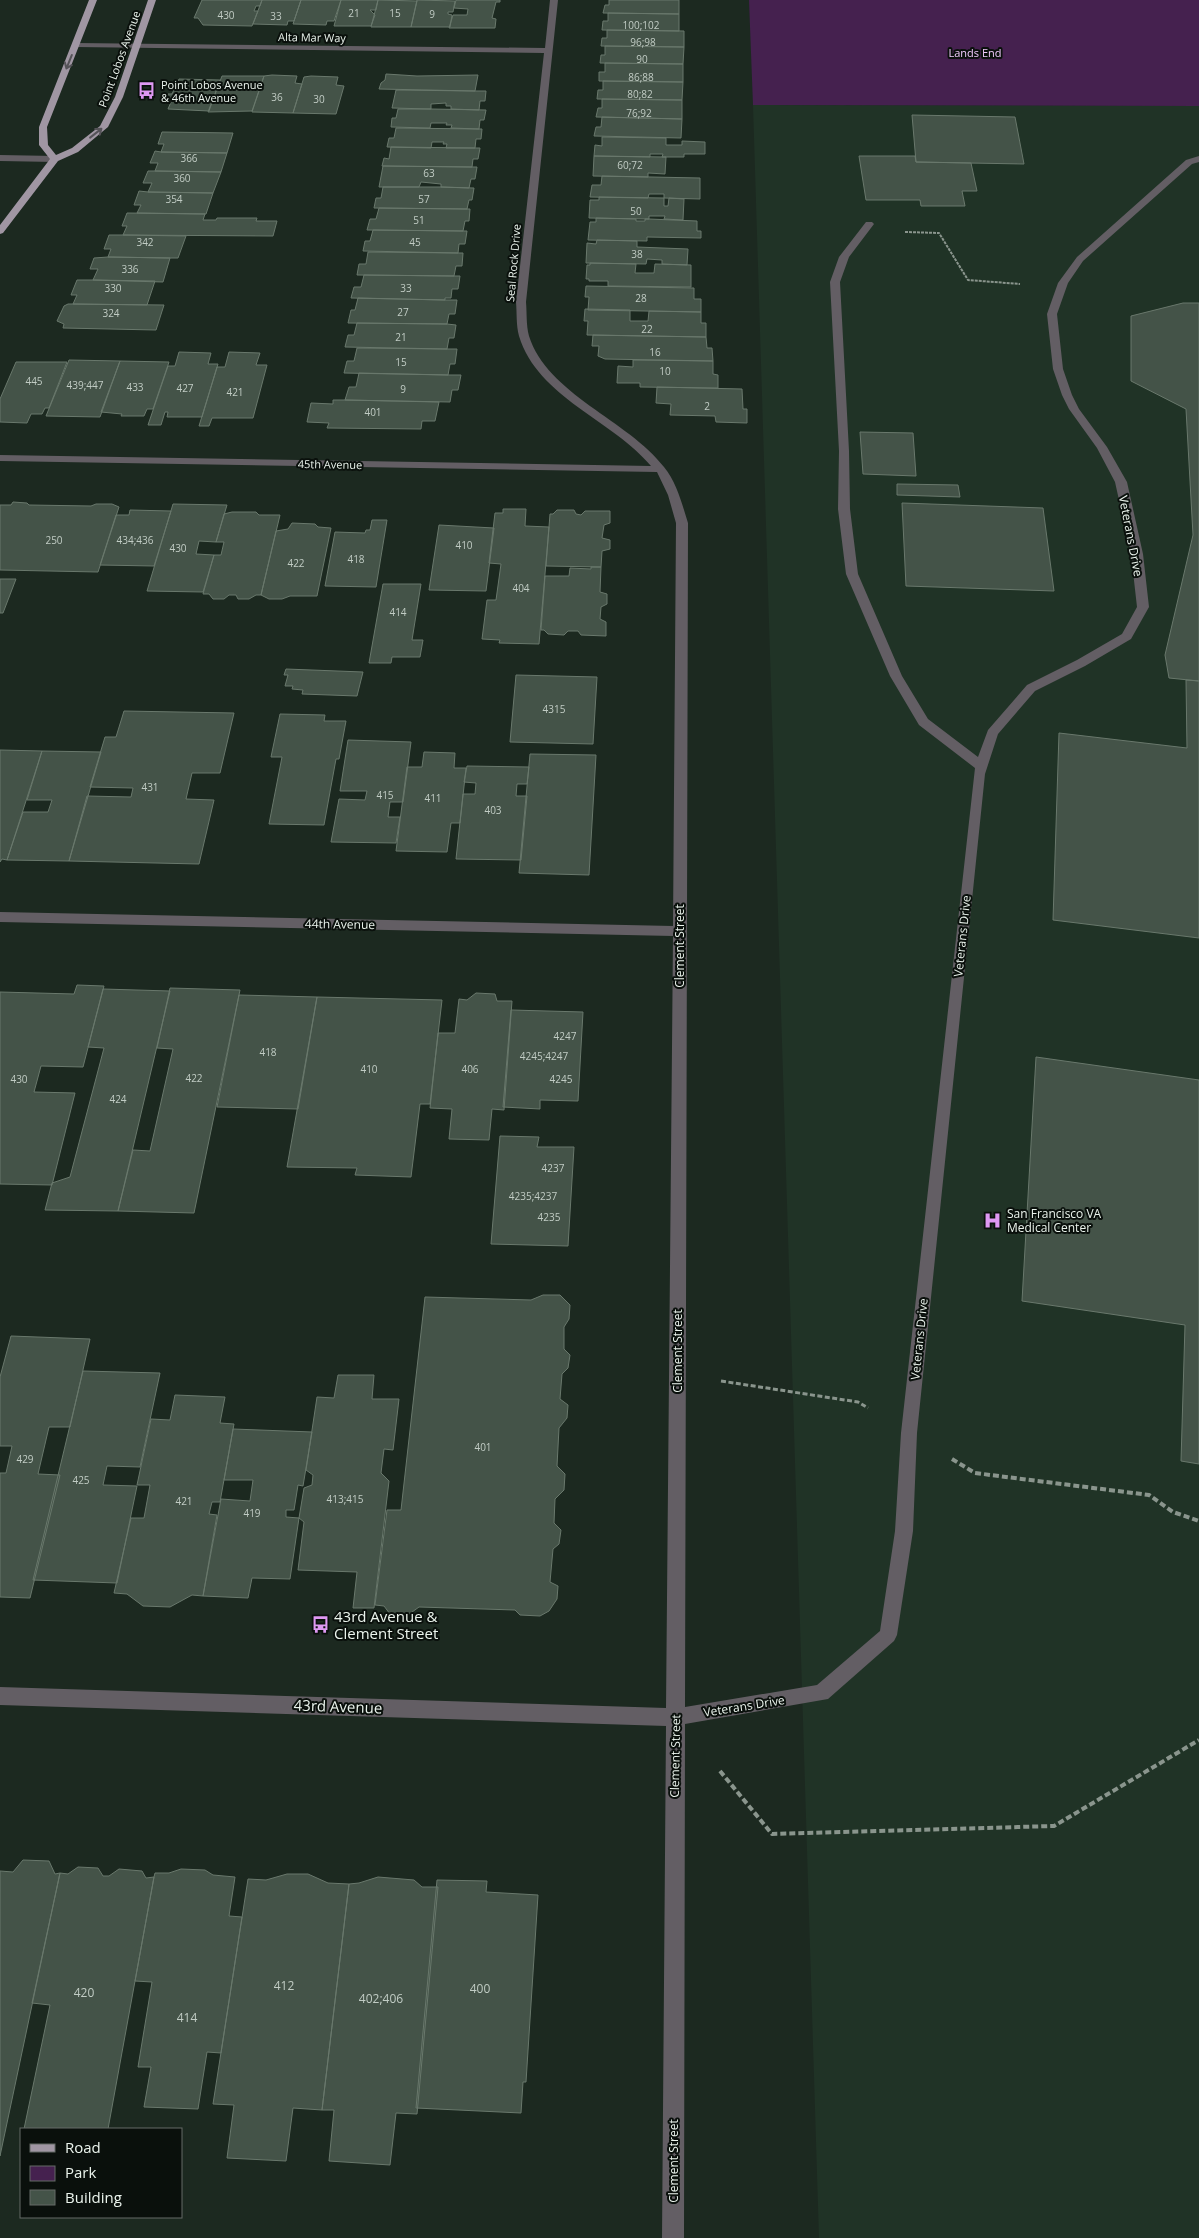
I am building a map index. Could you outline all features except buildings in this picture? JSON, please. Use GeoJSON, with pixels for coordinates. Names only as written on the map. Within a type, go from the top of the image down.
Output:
{"type":"FeatureCollection","features":[{"type":"Feature","properties":{"kind":"main road"},"geometry":{"type":"LineString","coordinates":[[55,159],[44,150],[41,138],[93,0]]}},
{"type":"Feature","properties":{"kind":"main road","name":"Point Lobos Avenue"},"geometry":{"type":"LineString","coordinates":[[0,231],[55,159],[75,150],[104,127],[119,97],[152,0]]}},
{"type":"Feature","properties":{"kind":"street","name":"Seal Rock Drive"},"geometry":{"type":"LineString","coordinates":[[554,0],[521,302],[526,342],[536,362],[555,382],[611,423],[637,445],[660,469]]}},
{"type":"Feature","properties":{"kind":"street","name":"Alta Mar Way"},"geometry":{"type":"LineString","coordinates":[[76,45],[548,51]]}},
{"type":"Feature","properties":{"kind":"street"},"geometry":{"type":"LineString","coordinates":[[0,158],[55,159]]}},
{"type":"Feature","properties":{"kind":"street","name":"Veterans Drive"},"geometry":{"type":"LineString","coordinates":[[676,1717],[821,1693],[888,1635],[904,1531],[909,1433],[982,766],[992,734],[1031,688],[1127,636],[1143,607],[1137,554],[1121,482],[1102,447],[1074,409],[1067,395],[1058,369],[1052,314],[1063,283],[1080,259],[1190,162],[1199,160]]}},
{"type":"Feature","properties":{"kind":"street"},"geometry":{"type":"LineString","coordinates":[[869,224],[844,257],[835,282],[844,452],[844,510],[852,574],[896,676],[923,722],[982,766]]}},
{"type":"Feature","properties":{"kind":"street","name":"45th Avenue"},"geometry":{"type":"LineString","coordinates":[[0,458],[660,469]]}},
{"type":"Feature","properties":{"kind":"street","name":"Clement Street"},"geometry":{"type":"LineString","coordinates":[[660,469],[677,502],[682,523],[673,2238]]}},
{"type":"Feature","properties":{"kind":"street","name":"44th Avenue"},"geometry":{"type":"LineString","coordinates":[[0,917],[679,931]]}},
{"type":"Feature","properties":{"kind":"street","name":"43rd Avenue"},"geometry":{"type":"LineString","coordinates":[[0,1696],[676,1717]]}},
{"type":"Feature","properties":{"kind":"path"},"geometry":{"type":"LineString","coordinates":[[905,232],[940,233],[968,280],[1026,284]]}},
{"type":"Feature","properties":{"kind":"path"},"geometry":{"type":"LineString","coordinates":[[721,1381],[858,1402],[975,1473],[1149,1495],[1173,1512],[1199,1521]]}},
{"type":"Feature","properties":{"kind":"path"},"geometry":{"type":"LineString","coordinates":[[676,1717],[772,1834],[1054,1826],[1199,1740]]}},
{"type":"Feature","properties":{"kind":"shaded area","name":"San Francisco VA Medical Center"},"geometry":{"type":"Polygon","coordinates":[[[753,105],[1199,106],[1199,2238],[819,2238],[753,105]]]}},
{"type":"Feature","properties":{"kind":"green space","name":"Lands End"},"geometry":{"type":"Polygon","coordinates":[[[749,0],[1199,0],[1199,106],[753,105],[749,0]]]}},
{"type":"Feature","properties":{"kind":"place","name":"Point Lobos Avenue & 46th Avenue"},"geometry":{"type":"Point","coordinates":[147,90]}},
{"type":"Feature","properties":{"kind":"place","name":"San Francisco VA Medical Center"},"geometry":{"type":"Point","coordinates":[993,1220]}},
{"type":"Feature","properties":{"kind":"place","name":"43rd Avenue & Clement Street"},"geometry":{"type":"Point","coordinates":[320,1625]}}]}
